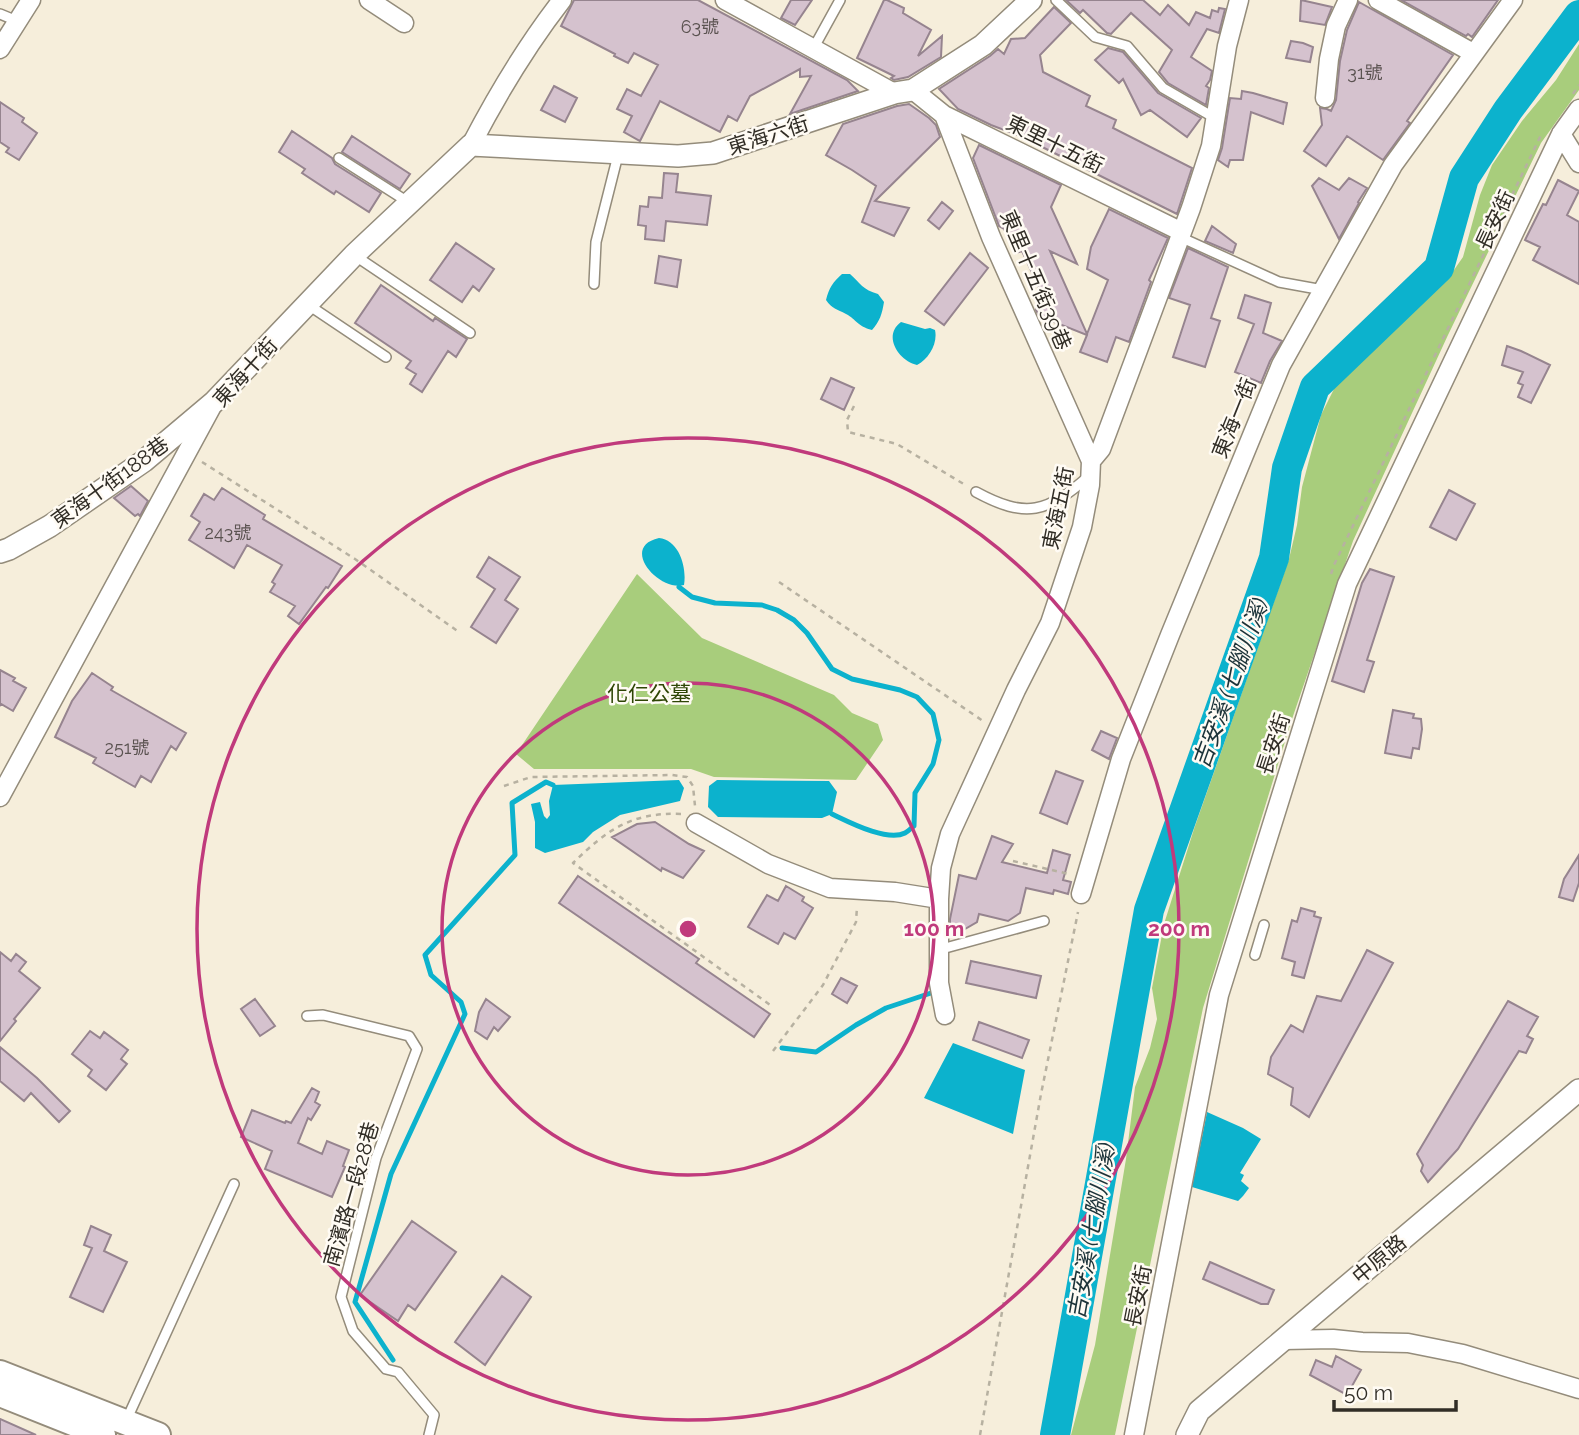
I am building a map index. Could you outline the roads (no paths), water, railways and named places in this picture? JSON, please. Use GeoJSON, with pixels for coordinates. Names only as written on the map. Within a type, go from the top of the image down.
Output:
{"type":"FeatureCollection","features":[{"type":"Feature","properties":{"kind":"main road"},"geometry":{"type":"LineString","coordinates":[[0,1373],[158,1435]]}},
{"type":"Feature","properties":{"kind":"main road"},"geometry":{"type":"LineString","coordinates":[[0,1394],[103,1435]]}},
{"type":"Feature","properties":{"kind":"street"},"geometry":{"type":"LineString","coordinates":[[0,49],[31,0]]}},
{"type":"Feature","properties":{"kind":"street"},"geometry":{"type":"LineString","coordinates":[[369,0],[404,23]]}},
{"type":"Feature","properties":{"kind":"street","name":"東海十街"},"geometry":{"type":"LineString","coordinates":[[0,797],[214,402],[355,255],[471,145],[494,102],[545,21],[562,0]]}},
{"type":"Feature","properties":{"kind":"street","name":"東里十五街"},"geometry":{"type":"LineString","coordinates":[[725,0],[813,49],[904,91],[944,115],[1181,234]]}},
{"type":"Feature","properties":{"kind":"street","name":"東海六街"},"geometry":{"type":"LineString","coordinates":[[471,145],[678,156],[713,153],[904,91],[983,45],[1031,0]]}},
{"type":"Feature","properties":{"kind":"street","name":"東海五街"},"geometry":{"type":"LineString","coordinates":[[945,1015],[939,984],[939,899],[941,868],[950,834],[1050,623],[1082,527],[1090,485],[1090,468],[1101,449],[1211,146],[1227,46],[1239,0]]}},
{"type":"Feature","properties":{"kind":"street"},"geometry":{"type":"LineString","coordinates":[[1325,99],[1336,26],[1348,0]]}},
{"type":"Feature","properties":{"kind":"street"},"geometry":{"type":"LineString","coordinates":[[1377,0],[1474,53]]}},
{"type":"Feature","properties":{"kind":"street","name":"東海一街"},"geometry":{"type":"LineString","coordinates":[[1084,886],[1121,759],[1281,365],[1393,165],[1513,0]]}},
{"type":"Feature","properties":{"kind":"street","name":"長安街"},"geometry":{"type":"LineString","coordinates":[[1134,1435],[1219,995],[1348,584],[1561,134],[1579,109]]}},
{"type":"Feature","properties":{"kind":"street","name":"東里十五街39巷"},"geometry":{"type":"LineString","coordinates":[[944,115],[991,237],[1090,468]]}},
{"type":"Feature","properties":{"kind":"street"},"geometry":{"type":"LineString","coordinates":[[1561,134],[1579,163]]}},
{"type":"Feature","properties":{"kind":"street","name":"東海十街188巷"},"geometry":{"type":"LineString","coordinates":[[0,552],[50,526],[144,461],[214,402]]}},
{"type":"Feature","properties":{"kind":"street"},"geometry":{"type":"LineString","coordinates":[[696,823],[768,864],[830,888],[895,892],[939,899]]}},
{"type":"Feature","properties":{"kind":"street","name":"中原路"},"geometry":{"type":"LineString","coordinates":[[1187,1435],[1199,1411],[1579,1090]]}},
{"type":"Feature","properties":{"kind":"street"},"geometry":{"type":"LineString","coordinates":[[1283,1340],[1333,1339],[1408,1343],[1463,1354],[1579,1389]]}},
{"type":"Feature","properties":{"kind":"lane"},"geometry":{"type":"LineString","coordinates":[[813,49],[840,0]]}},
{"type":"Feature","properties":{"kind":"lane"},"geometry":{"type":"LineString","coordinates":[[1056,0],[1095,37],[1127,46],[1163,88],[1216,118]]}},
{"type":"Feature","properties":{"kind":"lane"},"geometry":{"type":"LineString","coordinates":[[0,14],[17,21]]}},
{"type":"Feature","properties":{"kind":"lane"},"geometry":{"type":"LineString","coordinates":[[594,284],[596,242],[618,153]]}},
{"type":"Feature","properties":{"kind":"lane"},"geometry":{"type":"LineString","coordinates":[[339,158],[409,203]]}},
{"type":"Feature","properties":{"kind":"lane"},"geometry":{"type":"LineString","coordinates":[[1181,234],[1279,282],[1323,290]]}},
{"type":"Feature","properties":{"kind":"lane"},"geometry":{"type":"LineString","coordinates":[[355,255],[470,333]]}},
{"type":"Feature","properties":{"kind":"lane"},"geometry":{"type":"LineString","coordinates":[[307,304],[387,358]]}},
{"type":"Feature","properties":{"kind":"lane"},"geometry":{"type":"LineString","coordinates":[[976,492],[1006,506],[1041,508],[1056,502],[1090,468]]}},
{"type":"Feature","properties":{"kind":"lane"},"geometry":{"type":"LineString","coordinates":[[938,950],[1044,920]]}},
{"type":"Feature","properties":{"kind":"lane"},"geometry":{"type":"LineString","coordinates":[[1255,955],[1264,925]]}},
{"type":"Feature","properties":{"kind":"lane","name":"南濱路一段28巷"},"geometry":{"type":"LineString","coordinates":[[307,1016],[323,1015],[409,1036],[417,1049],[376,1158],[341,1297],[353,1331],[386,1369],[398,1371],[434,1415],[429,1435]]}},
{"type":"Feature","properties":{"kind":"lane"},"geometry":{"type":"LineString","coordinates":[[125,1422],[234,1184]]}},
{"type":"Feature","properties":{"kind":"water"},"geometry":{"type":"Polygon","coordinates":[[[842,274],[850,274],[865,288],[878,294],[884,302],[877,324],[872,330],[863,327],[826,300],[828,292],[842,274]]]}},
{"type":"Feature","properties":{"kind":"water"},"geometry":{"type":"Polygon","coordinates":[[[901,322],[935,330],[932,350],[917,365],[904,359],[895,347],[893,334],[901,322]]]}},
{"type":"Feature","properties":{"kind":"water"},"geometry":{"type":"Polygon","coordinates":[[[659,538],[672,544],[680,555],[684,585],[664,582],[647,568],[643,550],[648,543],[659,538]]]}},
{"type":"Feature","properties":{"kind":"water"},"geometry":{"type":"Polygon","coordinates":[[[679,780],[684,788],[680,801],[620,815],[593,832],[583,842],[545,853],[535,848],[535,822],[531,804],[540,802],[547,819],[550,815],[549,801],[553,785],[679,780]]]}},
{"type":"Feature","properties":{"kind":"water"},"geometry":{"type":"Polygon","coordinates":[[[717,780],[829,781],[837,792],[832,814],[822,818],[718,817],[708,807],[709,786],[717,780]]]}},
{"type":"Feature","properties":{"kind":"water"},"geometry":{"type":"Polygon","coordinates":[[[953,1043],[1025,1070],[1013,1134],[924,1098],[953,1043]]]}},
{"type":"Feature","properties":{"kind":"water"},"geometry":{"type":"Polygon","coordinates":[[[1207,1112],[1261,1139],[1240,1173],[1244,1175],[1241,1181],[1249,1188],[1238,1201],[1192,1187],[1207,1112]]]}},
{"type":"Feature","properties":{"kind":"waterway","name":"吉安溪 (七腳川溪)"},"geometry":{"type":"LineString","coordinates":[[1055,1435],[1149,910],[1274,558],[1287,468],[1315,387],[1439,268],[1464,178],[1508,110],[1579,15]]}},
{"type":"Feature","properties":{"kind":"waterway"},"geometry":{"type":"LineString","coordinates":[[679,587],[692,597],[715,603],[762,605],[777,610],[794,620],[807,633],[832,669],[852,679],[900,690],[917,697],[933,714],[939,740],[933,764],[915,793],[914,826],[905,833],[888,835],[868,830],[832,814]]}},
{"type":"Feature","properties":{"kind":"waterway"},"geometry":{"type":"LineString","coordinates":[[393,1360],[355,1302],[391,1174],[465,1014],[461,1002],[431,975],[425,955],[515,855],[512,803],[546,782],[553,785]]}},
{"type":"Feature","properties":{"kind":"waterway"},"geometry":{"type":"LineString","coordinates":[[782,1048],[816,1052],[886,1008],[931,993]]}},
{"type":"Feature","properties":{"kind":"park label","name":"化仁公墓"},"geometry":{"type":"Point","coordinates":[649,693]}}]}
